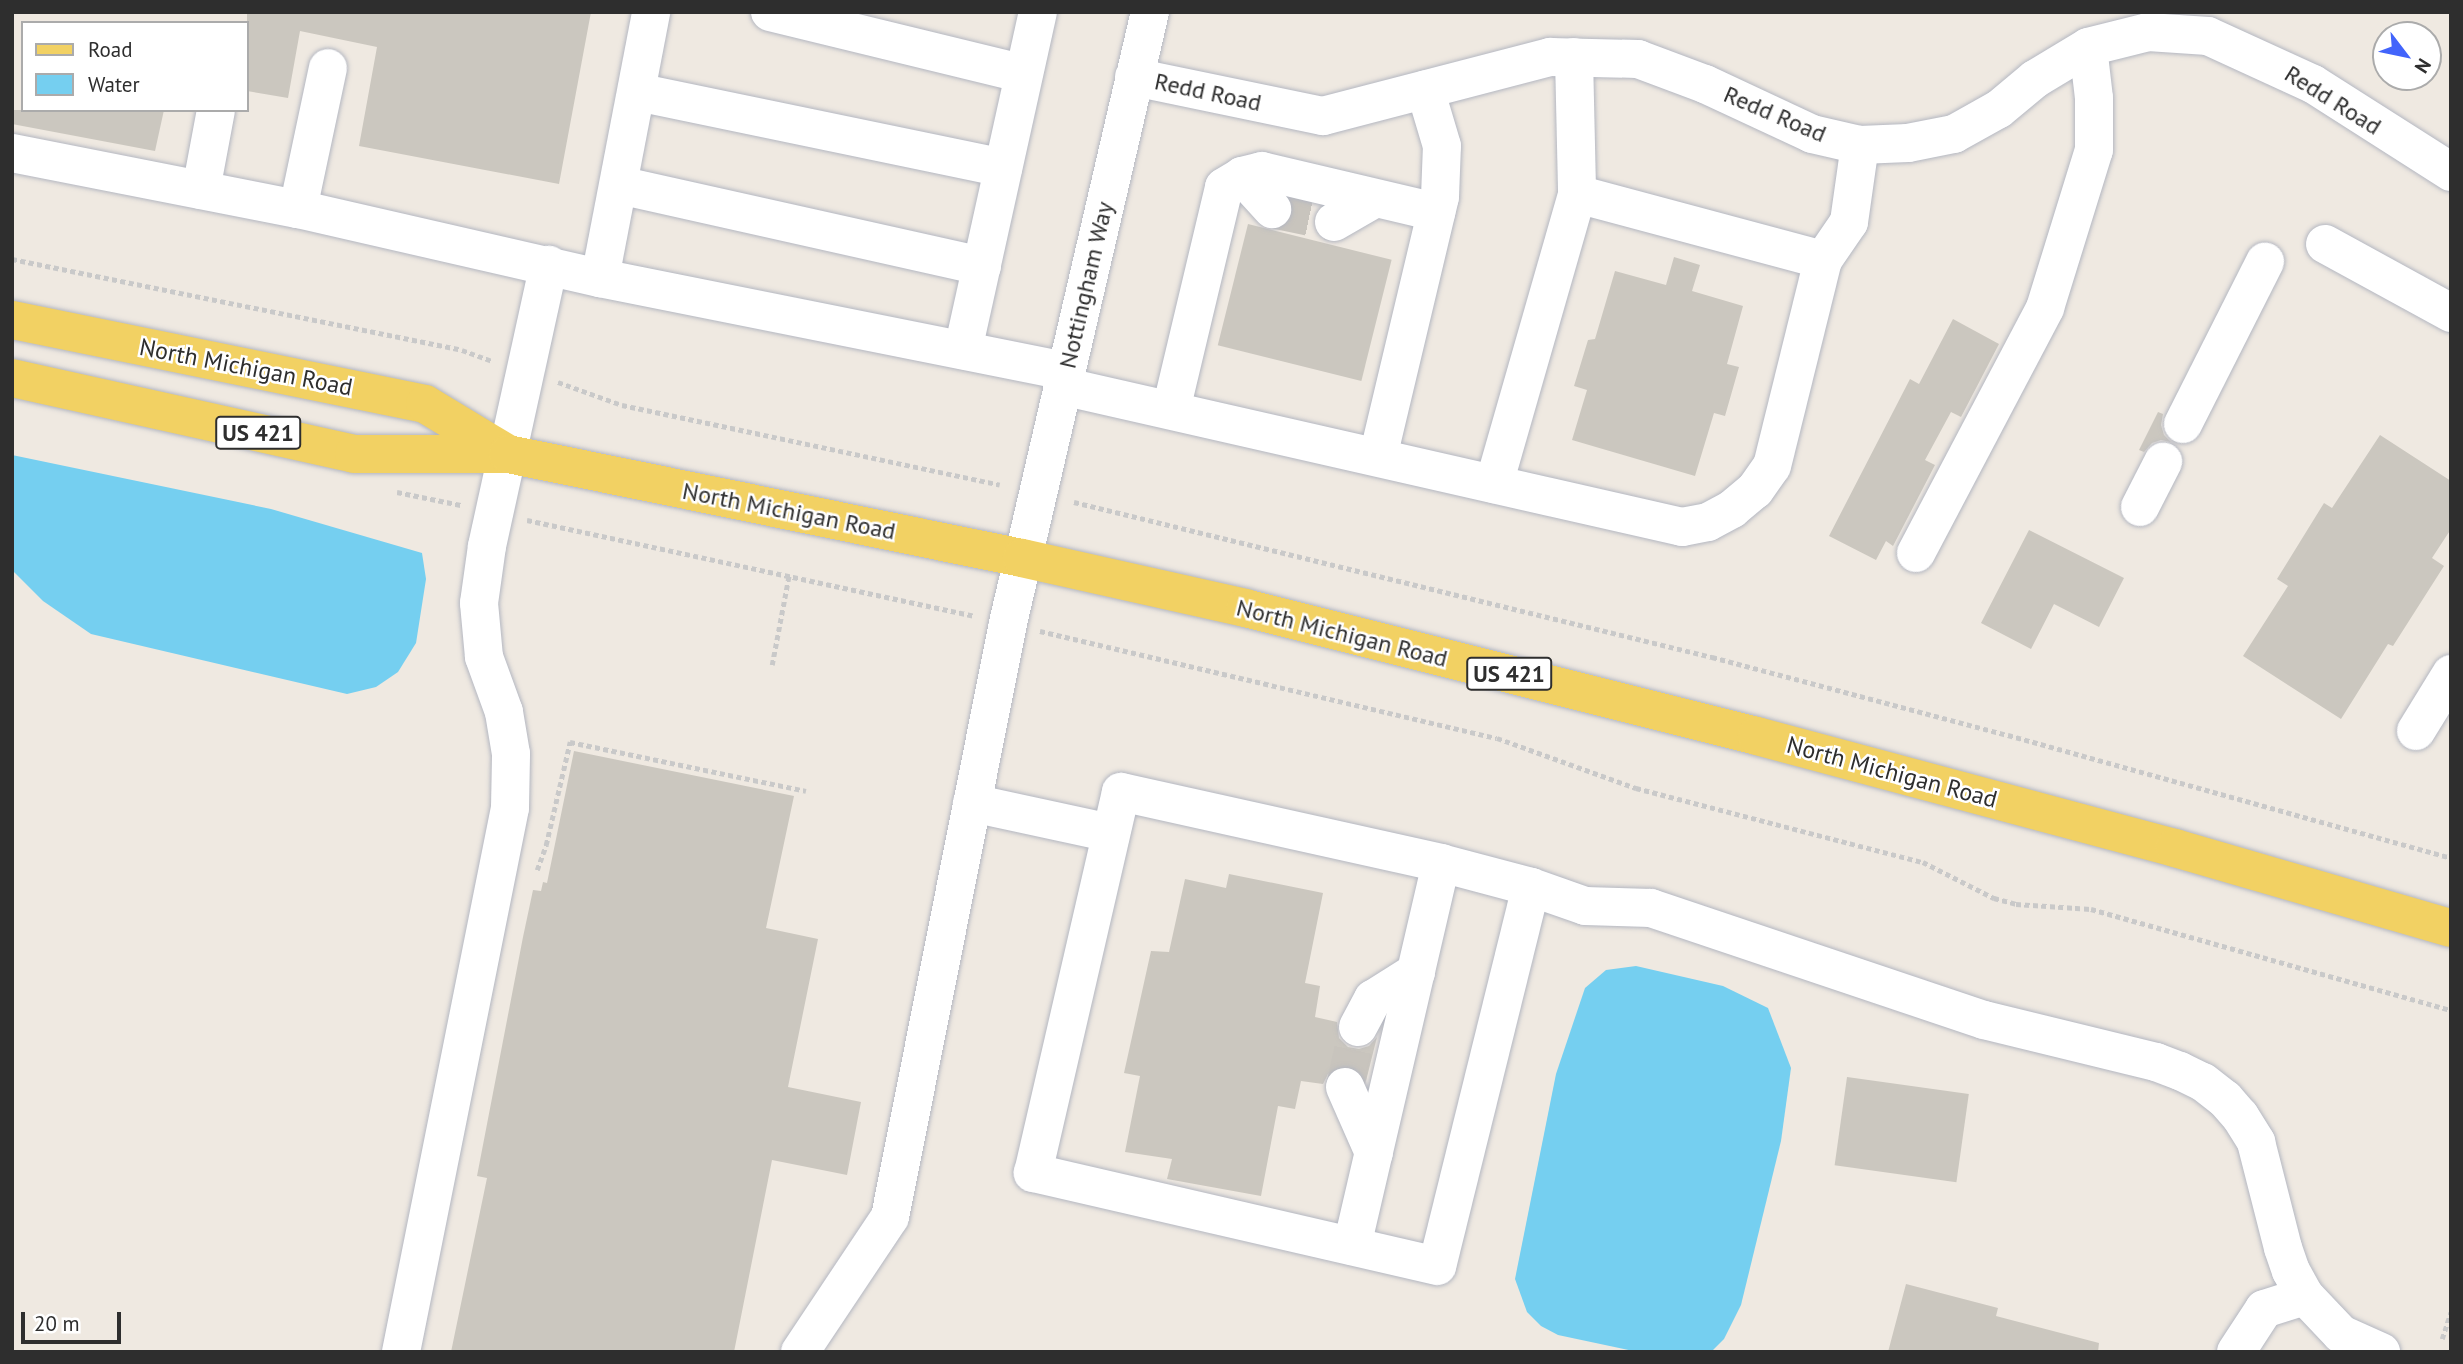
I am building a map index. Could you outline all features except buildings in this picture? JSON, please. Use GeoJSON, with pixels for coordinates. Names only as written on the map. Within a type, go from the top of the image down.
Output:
{"type":"FeatureCollection","features":[{"type":"Feature","properties":{"kind":"main road","name":"North Michigan Road"},"geometry":{"type":"LineString","coordinates":[[12,320],[425,404],[508,454]]}},
{"type":"Feature","properties":{"kind":"main road","name":"North Michigan Road"},"geometry":{"type":"LineString","coordinates":[[12,378],[354,454],[508,454],[1022,558],[1245,608],[1757,736],[2175,848],[2451,928]]}},
{"type":"Feature","properties":{"kind":"street"},"geometry":{"type":"LineString","coordinates":[[600,278],[651,12]]}},
{"type":"Feature","properties":{"kind":"street"},"geometry":{"type":"LineString","coordinates":[[770,12],[1024,74]]}},
{"type":"Feature","properties":{"kind":"street"},"geometry":{"type":"LineString","coordinates":[[963,350],[1038,12]]}},
{"type":"Feature","properties":{"kind":"street","name":"Nottingham Way"},"geometry":{"type":"LineString","coordinates":[[800,1352],[890,1217],[1022,558],[1150,12]]}},
{"type":"Feature","properties":{"kind":"street","name":"Redd Road"},"geometry":{"type":"LineString","coordinates":[[1134,77],[1323,116],[1550,57],[1638,59],[1705,84],[1812,134],[1860,145],[1909,143],[1954,134],[1999,109],[2035,79],[2088,47],[2148,32],[2208,36],[2313,84],[2451,173]]}},
{"type":"Feature","properties":{"kind":"street"},"geometry":{"type":"LineString","coordinates":[[1916,553],[2049,296],[2094,150],[2094,98],[2088,47]]}},
{"type":"Feature","properties":{"kind":"street"},"geometry":{"type":"LineString","coordinates":[[1494,484],[1577,194],[1574,57]]}},
{"type":"Feature","properties":{"kind":"street"},"geometry":{"type":"LineString","coordinates":[[298,209],[328,68]]}},
{"type":"Feature","properties":{"kind":"street"},"geometry":{"type":"LineString","coordinates":[[1378,457],[1436,212],[1442,146],[1425,89]]}},
{"type":"Feature","properties":{"kind":"street"},"geometry":{"type":"LineString","coordinates":[[637,92],[1003,167]]}},
{"type":"Feature","properties":{"kind":"street"},"geometry":{"type":"LineString","coordinates":[[201,190],[216,112]]}},
{"type":"Feature","properties":{"kind":"street"},"geometry":{"type":"LineString","coordinates":[[12,153],[298,209],[600,278],[963,350],[1171,410],[1682,527],[1708,522],[1732,509],[1755,490],[1772,466],[1823,260],[1849,222],[1860,145]]}},
{"type":"Feature","properties":{"kind":"street"},"geometry":{"type":"LineString","coordinates":[[1171,410],[1224,187],[1242,176],[1262,171],[1436,212]]}},
{"type":"Feature","properties":{"kind":"street"},"geometry":{"type":"LineString","coordinates":[[1242,176],[1272,209]]}},
{"type":"Feature","properties":{"kind":"street"},"geometry":{"type":"LineString","coordinates":[[619,185],[982,266]]}},
{"type":"Feature","properties":{"kind":"street"},"geometry":{"type":"LineString","coordinates":[[1577,194],[1823,260]]}},
{"type":"Feature","properties":{"kind":"street"},"geometry":{"type":"LineString","coordinates":[[1334,222],[1374,199]]}},
{"type":"Feature","properties":{"kind":"street"},"geometry":{"type":"LineString","coordinates":[[2325,244],[2451,313]]}},
{"type":"Feature","properties":{"kind":"street"},"geometry":{"type":"LineString","coordinates":[[2183,424],[2265,262]]}},
{"type":"Feature","properties":{"kind":"street"},"geometry":{"type":"LineString","coordinates":[[401,1352],[510,808],[511,754],[504,712],[484,657],[479,603],[495,512],[548,265]]}},
{"type":"Feature","properties":{"kind":"street"},"geometry":{"type":"LineString","coordinates":[[2140,506],[2163,462]]}},
{"type":"Feature","properties":{"kind":"street"},"geometry":{"type":"LineString","coordinates":[[2416,731],[2451,675]]}},
{"type":"Feature","properties":{"kind":"street"},"geometry":{"type":"LineString","coordinates":[[1531,887],[1437,1265],[1033,1173],[1121,792],[1441,863],[1531,887],[1585,906],[1651,908],[1984,1020],[2156,1062],[2203,1082],[2240,1116],[2256,1142],[2283,1248],[2305,1296],[2341,1334],[2381,1352]]}},
{"type":"Feature","properties":{"kind":"street"},"geometry":{"type":"LineString","coordinates":[[972,803],[1111,834]]}},
{"type":"Feature","properties":{"kind":"street"},"geometry":{"type":"LineString","coordinates":[[1352,1246],[1441,863]]}},
{"type":"Feature","properties":{"kind":"street"},"geometry":{"type":"LineString","coordinates":[[1358,1027],[1373,999],[1416,972]]}},
{"type":"Feature","properties":{"kind":"street"},"geometry":{"type":"LineString","coordinates":[[1345,1087],[1374,1153]]}},
{"type":"Feature","properties":{"kind":"street"},"geometry":{"type":"LineString","coordinates":[[2236,1352],[2264,1309],[2305,1296]]}},
{"type":"Feature","properties":{"kind":"path"},"geometry":{"type":"LineString","coordinates":[[394,492],[1008,623],[1497,738],[1636,788],[1923,862],[1994,898],[2016,904],[2091,909],[2451,1010]]}},
{"type":"Feature","properties":{"kind":"path"},"geometry":{"type":"LineString","coordinates":[[1074,502],[1713,657],[2021,738],[2451,858]]}},
{"type":"Feature","properties":{"kind":"path"},"geometry":{"type":"LineString","coordinates":[[772,665],[789,575]]}},
{"type":"Feature","properties":{"kind":"path"},"geometry":{"type":"LineString","coordinates":[[535,873],[546,845],[570,742],[806,791]]}},
{"type":"Feature","properties":{"kind":"path"},"geometry":{"type":"LineString","coordinates":[[2442,1339],[2451,1312]]}},
{"type":"Feature","properties":{"kind":"water"},"geometry":{"type":"Polygon","coordinates":[[[12,455],[271,509],[422,553],[426,579],[416,643],[398,672],[376,687],[347,694],[91,634],[43,601],[12,570],[12,455]]]}},
{"type":"Feature","properties":{"kind":"water"},"geometry":{"type":"Polygon","coordinates":[[[1636,966],[1723,986],[1768,1008],[1791,1068],[1781,1141],[1741,1305],[1724,1339],[1711,1352],[1638,1352],[1558,1335],[1541,1326],[1527,1312],[1515,1279],[1556,1074],[1585,988],[1606,970],[1636,966]]]}},
{"type":"Feature","properties":{"kind":"tunnel"},"geometry":{"type":"LineString","coordinates":[[1272,209],[1334,222]]}},
{"type":"Feature","properties":{"kind":"tunnel"},"geometry":{"type":"LineString","coordinates":[[1345,1087],[1358,1027]]}}]}
